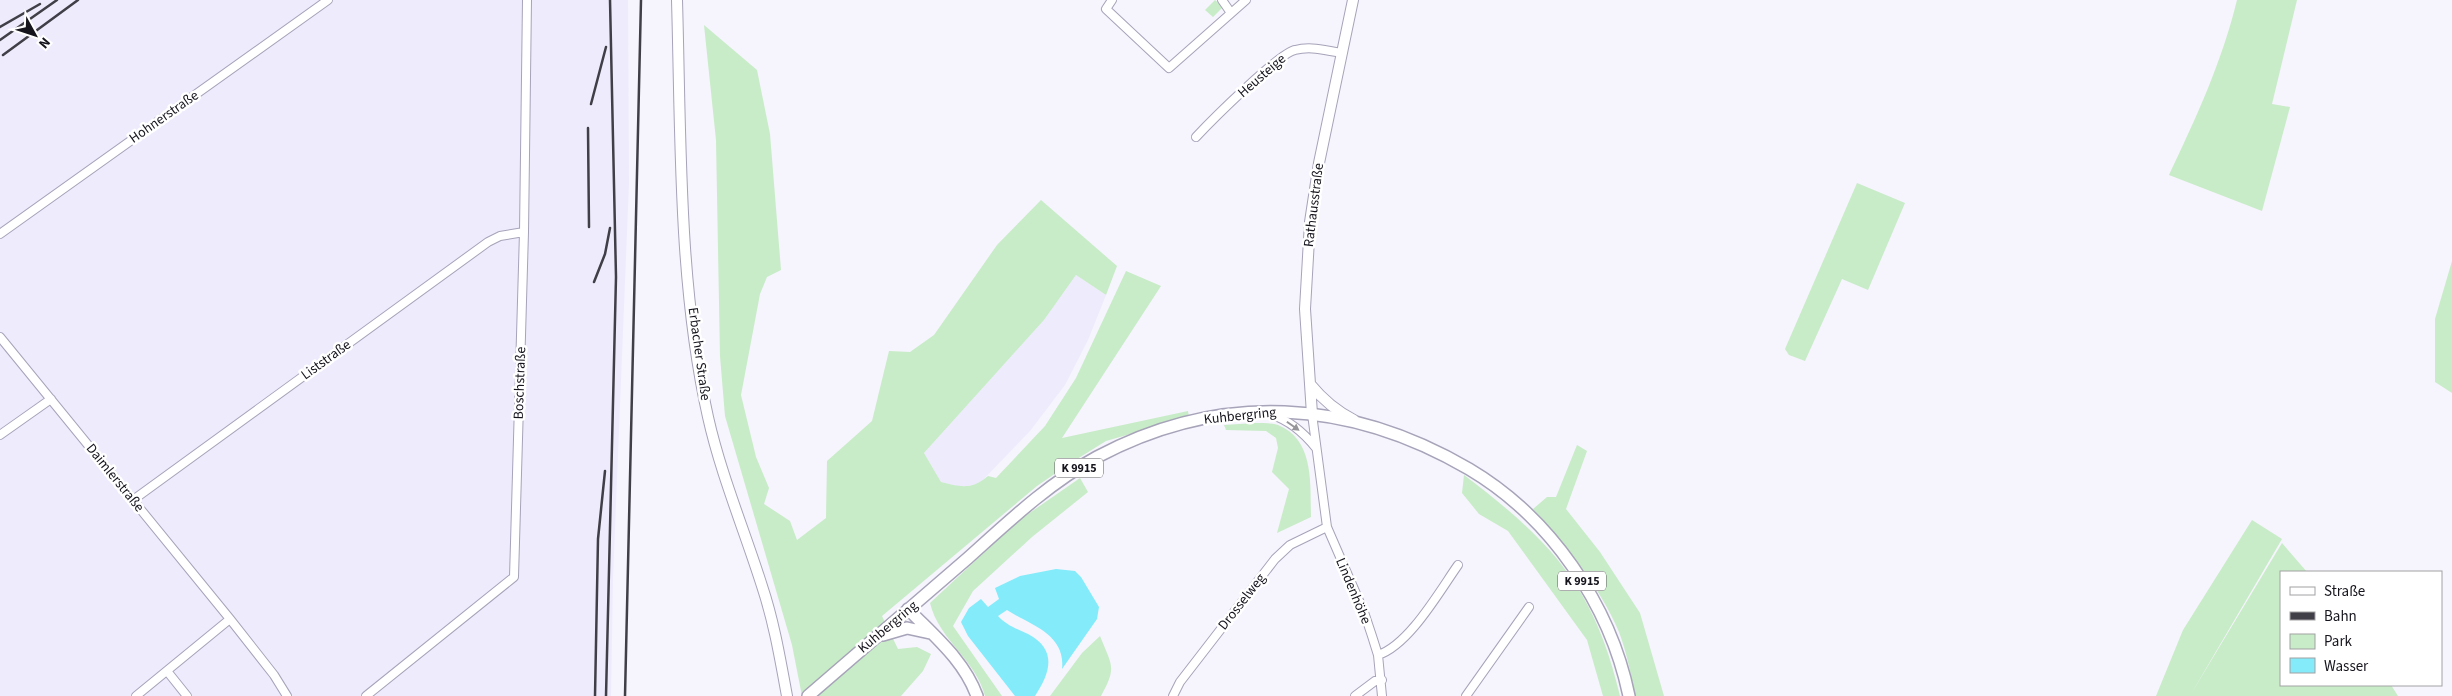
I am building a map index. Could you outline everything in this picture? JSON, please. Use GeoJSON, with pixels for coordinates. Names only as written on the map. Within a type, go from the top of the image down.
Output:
{"type":"FeatureCollection","features":[{"type":"Feature","properties":{"kind":"main road","name":"Erbacher Straße"},"geometry":{"type":"LineString","coordinates":[[677,0],[684,242],[699,362],[708,415],[720,467],[762,586],[777,637],[787,696]]}},
{"type":"Feature","properties":{"kind":"main road","name":"Rathausstraße"},"geometry":{"type":"LineString","coordinates":[[1312,414],[1305,309],[1310,222],[1319,163],[1353,0]]}},
{"type":"Feature","properties":{"kind":"main road"},"geometry":{"type":"LineString","coordinates":[[1309,383],[1331,406],[1354,420]]}},
{"type":"Feature","properties":{"kind":"main road","name":"Kuhbergring"},"geometry":{"type":"LineString","coordinates":[[808,696],[1031,503],[1094,458],[1162,429],[1214,417],[1264,412],[1312,414],[1354,420],[1387,430],[1448,457],[1498,489],[1526,512],[1557,546],[1574,569],[1600,611],[1615,644],[1629,696]]}},
{"type":"Feature","properties":{"kind":"main road"},"geometry":{"type":"LineString","coordinates":[[908,609],[963,669],[972,681],[977,696]]}},
{"type":"Feature","properties":{"kind":"main road"},"geometry":{"type":"LineString","coordinates":[[870,642],[901,629],[916,629],[932,634]]}},
{"type":"Feature","properties":{"kind":"street","name":"Hohnerstraße"},"geometry":{"type":"LineString","coordinates":[[0,234],[328,0]]}},
{"type":"Feature","properties":{"kind":"street","name":"Boschstraße"},"geometry":{"type":"LineString","coordinates":[[366,696],[514,577],[524,232],[527,0]]}},
{"type":"Feature","properties":{"kind":"street"},"geometry":{"type":"LineString","coordinates":[[1112,0],[1106,9],[1169,68],[1246,0]]}},
{"type":"Feature","properties":{"kind":"street"},"geometry":{"type":"LineString","coordinates":[[1222,0],[1230,13]]}},
{"type":"Feature","properties":{"kind":"street","name":"Heusteige"},"geometry":{"type":"LineString","coordinates":[[1196,137],[1274,64],[1293,50],[1314,48],[1341,53]]}},
{"type":"Feature","properties":{"kind":"street","name":"Liststraße"},"geometry":{"type":"LineString","coordinates":[[133,500],[488,242],[500,236],[524,232]]}},
{"type":"Feature","properties":{"kind":"street","name":"Daimlerstraße"},"geometry":{"type":"LineString","coordinates":[[0,337],[274,674],[287,696]]}},
{"type":"Feature","properties":{"kind":"street"},"geometry":{"type":"LineString","coordinates":[[0,436],[51,399]]}},
{"type":"Feature","properties":{"kind":"street"},"geometry":{"type":"LineString","coordinates":[[1264,412],[1293,425],[1307,436],[1316,449]]}},
{"type":"Feature","properties":{"kind":"street","name":"Lindenhöhe"},"geometry":{"type":"LineString","coordinates":[[1312,414],[1327,527],[1364,612],[1378,655],[1382,680],[1382,696]]}},
{"type":"Feature","properties":{"kind":"street","name":"Drosselweg"},"geometry":{"type":"LineString","coordinates":[[1173,696],[1180,682],[1275,559],[1290,545],[1327,527]]}},
{"type":"Feature","properties":{"kind":"street"},"geometry":{"type":"LineString","coordinates":[[1378,655],[1390,651],[1404,639],[1458,565]]}},
{"type":"Feature","properties":{"kind":"street"},"geometry":{"type":"LineString","coordinates":[[1466,696],[1529,607]]}},
{"type":"Feature","properties":{"kind":"street"},"geometry":{"type":"LineString","coordinates":[[136,696],[178,659],[230,619]]}},
{"type":"Feature","properties":{"kind":"street"},"geometry":{"type":"LineString","coordinates":[[166,671],[187,696]]}},
{"type":"Feature","properties":{"kind":"street"},"geometry":{"type":"LineString","coordinates":[[1355,696],[1375,680],[1382,680]]}},
{"type":"Feature","properties":{"kind":"shaded area"},"geometry":{"type":"Polygon","coordinates":[[[0,0],[628,0],[629,183],[613,578],[611,696],[0,696],[0,0]]]}},
{"type":"Feature","properties":{"kind":"shaded area"},"geometry":{"type":"Polygon","coordinates":[[[1076,275],[1106,295],[1088,340],[1065,385],[1030,431],[979,484],[960,487],[941,482],[924,453],[1044,320],[1076,275]]]}},
{"type":"Feature","properties":{"kind":"green space"},"geometry":{"type":"Polygon","coordinates":[[[1215,0],[1223,7],[1213,17],[1205,10],[1215,0]]]}},
{"type":"Feature","properties":{"kind":"green space"},"geometry":{"type":"Polygon","coordinates":[[[2237,0],[2297,0],[2272,104],[2290,107],[2262,211],[2169,175],[2216,68],[2237,0]]]}},
{"type":"Feature","properties":{"kind":"green space"},"geometry":{"type":"Polygon","coordinates":[[[704,25],[757,70],[770,134],[781,270],[767,277],[760,294],[741,395],[756,457],[769,488],[764,504],[790,521],[797,540],[826,518],[827,461],[872,421],[889,351],[910,352],[934,335],[997,245],[1041,200],[1117,266],[1106,295],[1076,275],[1044,320],[924,453],[941,482],[966,486],[977,484],[988,476],[996,478],[1045,426],[1076,378],[1126,271],[1161,286],[1062,438],[1188,411],[1189,417],[1106,441],[1069,464],[1037,486],[882,616],[898,649],[917,647],[931,654],[923,671],[901,696],[802,696],[792,645],[725,416],[720,356],[716,140],[704,25]]]}},
{"type":"Feature","properties":{"kind":"green space"},"geometry":{"type":"Polygon","coordinates":[[[1857,183],[1905,203],[1868,290],[1842,279],[1805,361],[1789,355],[1785,349],[1857,183]]]}},
{"type":"Feature","properties":{"kind":"green space"},"geometry":{"type":"Polygon","coordinates":[[[2452,261],[2452,393],[2435,382],[2435,319],[2452,261]]]}},
{"type":"Feature","properties":{"kind":"green space"},"geometry":{"type":"Polygon","coordinates":[[[1255,423],[1278,425],[1290,432],[1299,441],[1308,465],[1311,517],[1277,533],[1289,489],[1272,472],[1278,448],[1276,438],[1266,431],[1226,430],[1224,425],[1255,423]]]}},
{"type":"Feature","properties":{"kind":"green space"},"geometry":{"type":"Polygon","coordinates":[[[1577,445],[1587,451],[1566,509],[1600,552],[1640,613],[1664,696],[1635,696],[1624,648],[1611,615],[1581,568],[1533,509],[1547,497],[1556,497],[1577,445]]]}},
{"type":"Feature","properties":{"kind":"green space"},"geometry":{"type":"Polygon","coordinates":[[[1464,475],[1521,522],[1545,545],[1565,569],[1582,595],[1597,624],[1620,696],[1603,696],[1587,640],[1508,531],[1479,514],[1462,493],[1464,475]]]}},
{"type":"Feature","properties":{"kind":"green space"},"geometry":{"type":"Polygon","coordinates":[[[1080,478],[1088,492],[1032,537],[973,591],[953,626],[1002,696],[985,696],[974,671],[941,628],[930,603],[1018,521],[1080,478]]]}},
{"type":"Feature","properties":{"kind":"green space"},"geometry":{"type":"Polygon","coordinates":[[[2252,520],[2282,539],[2191,694],[2282,543],[2306,571],[2280,571],[2280,686],[2392,686],[2398,696],[2156,696],[2183,630],[2252,520]]]}},
{"type":"Feature","properties":{"kind":"green space"},"geometry":{"type":"Polygon","coordinates":[[[1100,636],[1111,666],[1109,679],[1101,696],[1050,696],[1082,653],[1100,636]]]}},
{"type":"Feature","properties":{"kind":"water"},"geometry":{"type":"Polygon","coordinates":[[[1056,569],[1075,571],[1081,577],[1099,607],[1097,619],[1062,669],[1062,657],[1058,647],[1045,632],[1007,610],[998,616],[1008,624],[1038,640],[1044,647],[1047,655],[1047,670],[1035,696],[1015,696],[968,636],[961,622],[969,608],[981,599],[988,607],[999,599],[995,588],[1020,576],[1056,569]]]}},
{"type":"Feature","properties":{"kind":"railway"},"geometry":{"type":"LineString","coordinates":[[0,40],[57,0]]}},
{"type":"Feature","properties":{"kind":"railway"},"geometry":{"type":"LineString","coordinates":[[3,55],[78,0]]}},
{"type":"Feature","properties":{"kind":"railway"},"geometry":{"type":"LineString","coordinates":[[606,696],[616,277],[610,0]]}},
{"type":"Feature","properties":{"kind":"railway"},"geometry":{"type":"LineString","coordinates":[[625,696],[641,0]]}},
{"type":"Feature","properties":{"kind":"railway"},"geometry":{"type":"LineString","coordinates":[[0,27],[40,4]]}},
{"type":"Feature","properties":{"kind":"railway"},"geometry":{"type":"LineString","coordinates":[[591,104],[606,47]]}},
{"type":"Feature","properties":{"kind":"railway"},"geometry":{"type":"LineString","coordinates":[[588,128],[589,227]]}},
{"type":"Feature","properties":{"kind":"railway"},"geometry":{"type":"LineString","coordinates":[[594,282],[605,254],[610,228]]}},
{"type":"Feature","properties":{"kind":"railway"},"geometry":{"type":"LineString","coordinates":[[595,696],[598,539],[605,471]]}}]}
